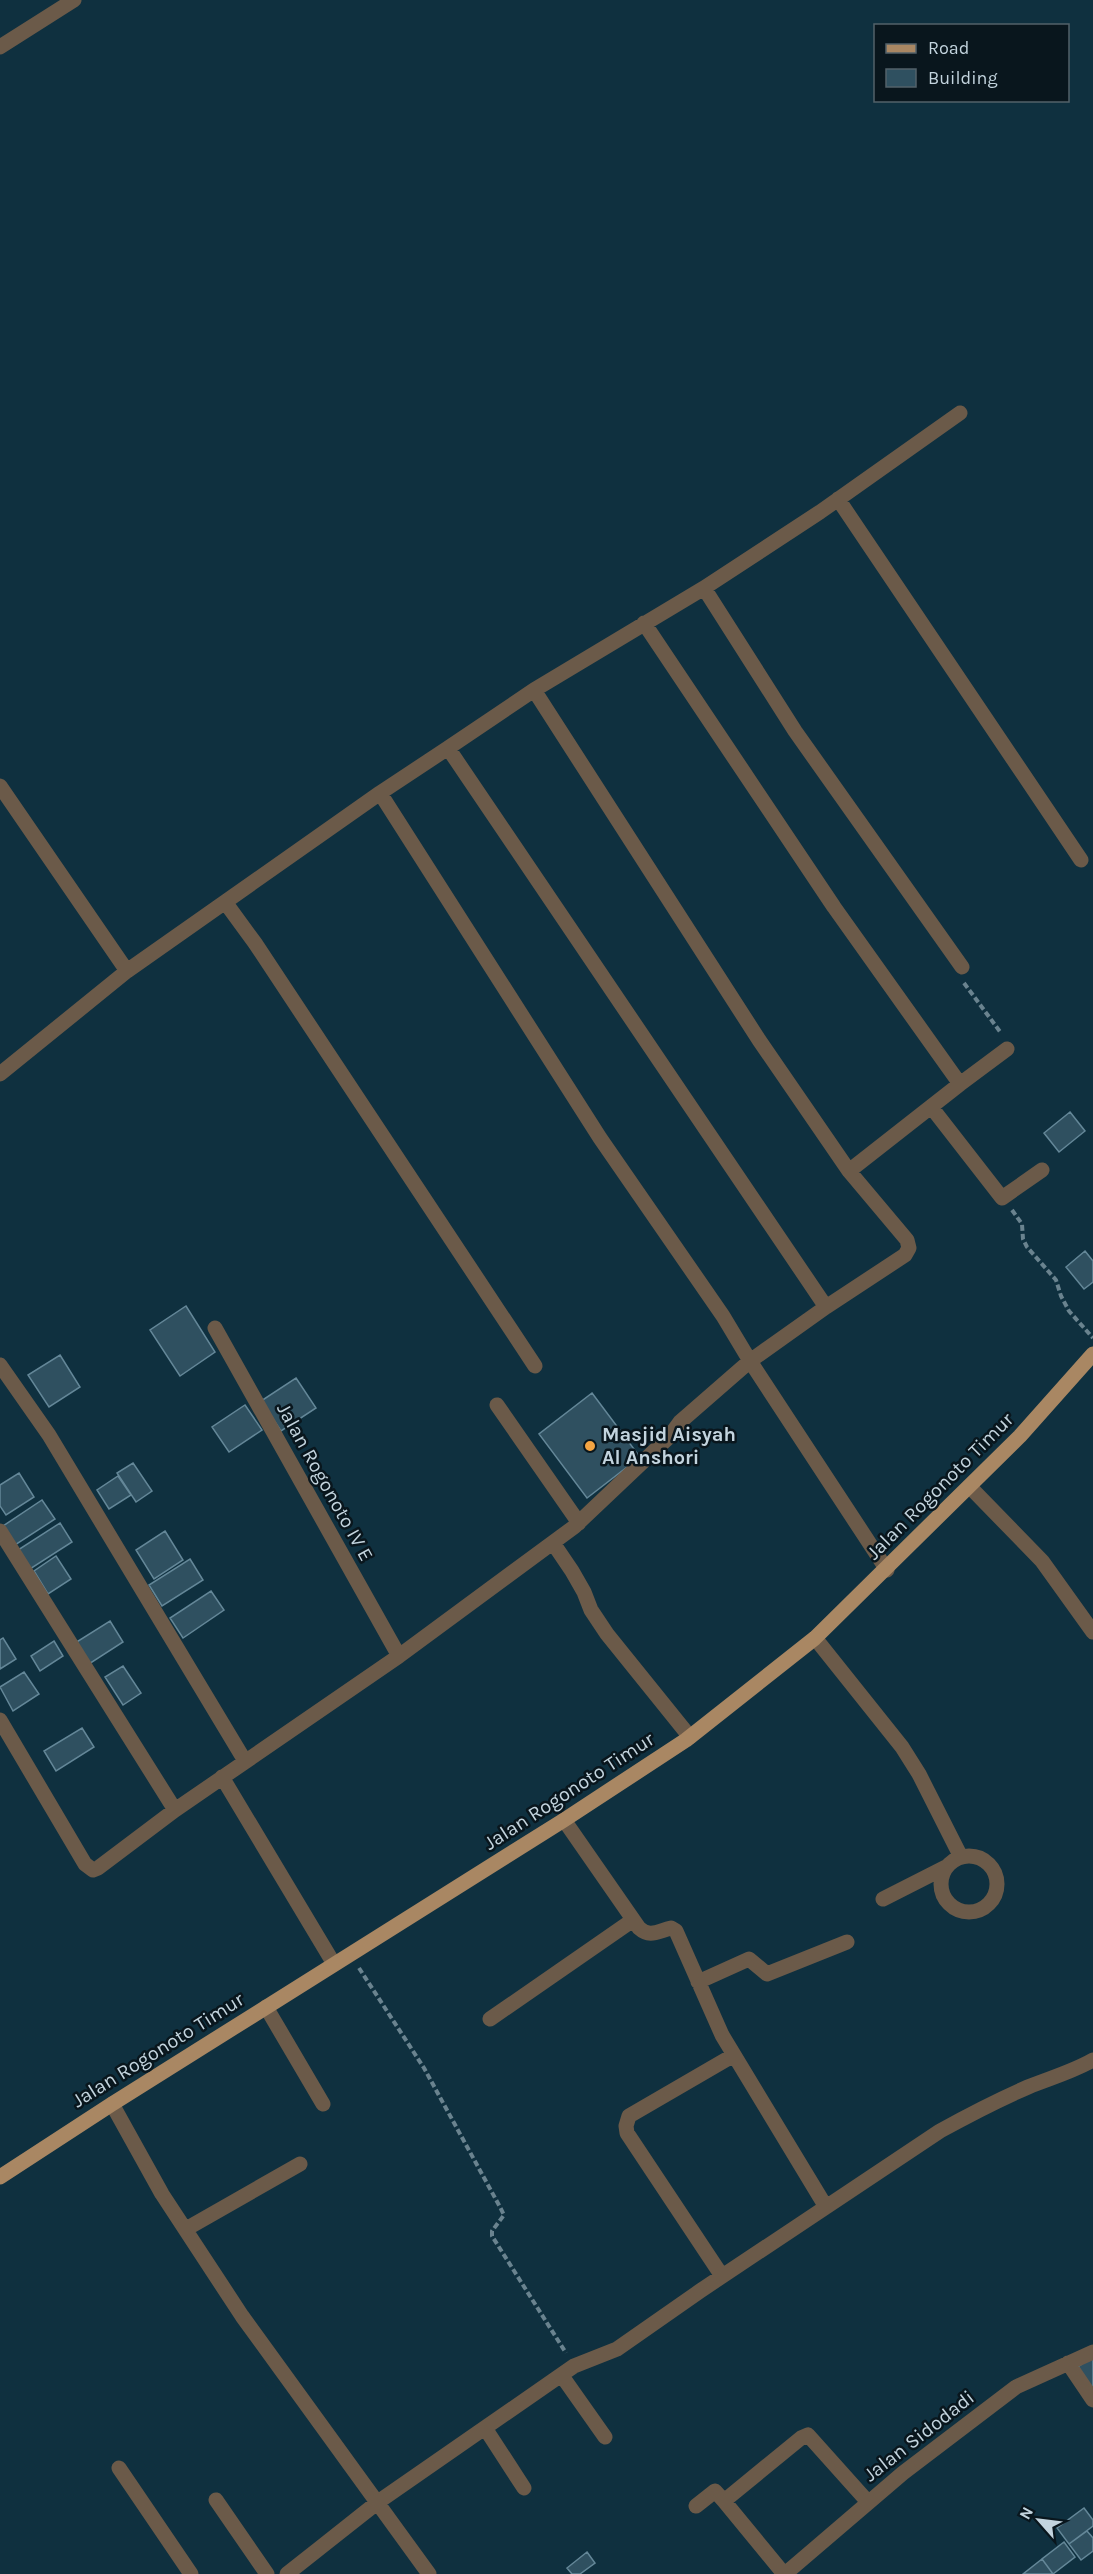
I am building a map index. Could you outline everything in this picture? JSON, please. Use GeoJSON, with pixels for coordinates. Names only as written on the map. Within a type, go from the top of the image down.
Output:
{"type":"FeatureCollection","features":[{"type":"Feature","properties":{"kind":"main road","name":"Jalan Rogonoto Timur"},"geometry":{"type":"LineString","coordinates":[[0,2177],[564,1820],[690,1737],[815,1638],[887,1570],[1020,1436],[1093,1354]]}},
{"type":"Feature","properties":{"kind":"street"},"geometry":{"type":"LineString","coordinates":[[0,47],[74,0]]}},
{"type":"Feature","properties":{"kind":"street"},"geometry":{"type":"LineString","coordinates":[[0,1074],[127,971],[380,793],[534,690],[704,588],[838,499],[960,413]]}},
{"type":"Feature","properties":{"kind":"street"},"geometry":{"type":"LineString","coordinates":[[838,499],[1081,860]]}},
{"type":"Feature","properties":{"kind":"street"},"geometry":{"type":"LineString","coordinates":[[704,588],[795,731],[962,967]]}},
{"type":"Feature","properties":{"kind":"street"},"geometry":{"type":"LineString","coordinates":[[644,623],[834,908],[960,1084]]}},
{"type":"Feature","properties":{"kind":"street"},"geometry":{"type":"LineString","coordinates":[[0,1720],[85,1864],[93,1870],[222,1777],[399,1656],[553,1543],[579,1522],[669,1437],[680,1422],[750,1361],[905,1255],[909,1248],[907,1240],[849,1171],[724,988],[534,690]]}},
{"type":"Feature","properties":{"kind":"street"},"geometry":{"type":"LineString","coordinates":[[448,748],[826,1307]]}},
{"type":"Feature","properties":{"kind":"street"},"geometry":{"type":"LineString","coordinates":[[0,786],[127,971]]}},
{"type":"Feature","properties":{"kind":"street"},"geometry":{"type":"LineString","coordinates":[[380,793],[600,1138],[723,1316],[887,1570]]}},
{"type":"Feature","properties":{"kind":"street"},"geometry":{"type":"LineString","coordinates":[[225,902],[255,943],[535,1366]]}},
{"type":"Feature","properties":{"kind":"street"},"geometry":{"type":"LineString","coordinates":[[849,1171],[1006,1048]]}},
{"type":"Feature","properties":{"kind":"street"},"geometry":{"type":"LineString","coordinates":[[932,1108],[1002,1198],[1042,1170]]}},
{"type":"Feature","properties":{"kind":"street","name":"Jalan Rogonoto IV E"},"geometry":{"type":"LineString","coordinates":[[215,1328],[399,1656]]}},
{"type":"Feature","properties":{"kind":"street"},"geometry":{"type":"LineString","coordinates":[[0,1365],[49,1435],[245,1761]]}},
{"type":"Feature","properties":{"kind":"street"},"geometry":{"type":"LineString","coordinates":[[497,1405],[579,1522]]}},
{"type":"Feature","properties":{"kind":"street"},"geometry":{"type":"LineString","coordinates":[[970,1487],[1042,1561],[1093,1632]]}},
{"type":"Feature","properties":{"kind":"street"},"geometry":{"type":"LineString","coordinates":[[0,1531],[175,1810]]}},
{"type":"Feature","properties":{"kind":"street"},"geometry":{"type":"LineString","coordinates":[[553,1543],[607,1634],[690,1737]]}},
{"type":"Feature","properties":{"kind":"street"},"geometry":{"type":"LineString","coordinates":[[815,1638],[902,1747],[919,1774],[961,1857]]}},
{"type":"Feature","properties":{"kind":"street"},"geometry":{"type":"LineString","coordinates":[[222,1777],[334,1964]]}},
{"type":"Feature","properties":{"kind":"street"},"geometry":{"type":"LineString","coordinates":[[564,1820],[645,1934],[671,1928],[676,1931],[734,2055],[826,2207]]}},
{"type":"Feature","properties":{"kind":"street"},"geometry":{"type":"LineString","coordinates":[[883,1899],[961,1857],[979,1857],[986,1861],[996,1876],[996,1894],[986,1908],[968,1913],[952,1907],[942,1893],[941,1884],[946,1867]]}},
{"type":"Feature","properties":{"kind":"street"},"geometry":{"type":"LineString","coordinates":[[490,2019],[633,1920]]}},
{"type":"Feature","properties":{"kind":"street"},"geometry":{"type":"LineString","coordinates":[[698,1982],[749,1959],[767,1974],[847,1942]]}},
{"type":"Feature","properties":{"kind":"street"},"geometry":{"type":"LineString","coordinates":[[266,2007],[323,2104]]}},
{"type":"Feature","properties":{"kind":"street"},"geometry":{"type":"LineString","coordinates":[[722,2276],[627,2133],[626,2126],[629,2116],[734,2055]]}},
{"type":"Feature","properties":{"kind":"street"},"geometry":{"type":"LineString","coordinates":[[287,2574],[378,2502],[568,2371],[617,2349],[940,2131],[980,2109],[1029,2087],[1072,2072],[1093,2060]]}},
{"type":"Feature","properties":{"kind":"street"},"geometry":{"type":"LineString","coordinates":[[112,2104],[162,2194],[242,2316],[429,2574]]}},
{"type":"Feature","properties":{"kind":"street"},"geometry":{"type":"LineString","coordinates":[[186,2229],[300,2164]]}},
{"type":"Feature","properties":{"kind":"street","name":"Jalan Sidodadi"},"geometry":{"type":"LineString","coordinates":[[785,2574],[903,2473],[1016,2387],[1092,2353]]}},
{"type":"Feature","properties":{"kind":"street"},"geometry":{"type":"LineString","coordinates":[[1068,2363],[1093,2400]]}},
{"type":"Feature","properties":{"kind":"street"},"geometry":{"type":"LineString","coordinates":[[568,2371],[605,2437]]}},
{"type":"Feature","properties":{"kind":"street"},"geometry":{"type":"LineString","coordinates":[[485,2428],[524,2488]]}},
{"type":"Feature","properties":{"kind":"street"},"geometry":{"type":"LineString","coordinates":[[724,2501],[801,2438],[808,2435],[868,2502]]}},
{"type":"Feature","properties":{"kind":"street"},"geometry":{"type":"LineString","coordinates":[[119,2468],[191,2574]]}},
{"type":"Feature","properties":{"kind":"street"},"geometry":{"type":"LineString","coordinates":[[696,2506],[715,2492],[785,2574]]}},
{"type":"Feature","properties":{"kind":"street"},"geometry":{"type":"LineString","coordinates":[[216,2500],[267,2574]]}},
{"type":"Feature","properties":{"kind":"path"},"geometry":{"type":"LineString","coordinates":[[962,967],[962,980],[1008,1043],[1006,1048]]}},
{"type":"Feature","properties":{"kind":"path"},"geometry":{"type":"LineString","coordinates":[[1002,1198],[1022,1224],[1023,1239],[1027,1247],[1056,1280],[1069,1311],[1093,1338]]}},
{"type":"Feature","properties":{"kind":"path"},"geometry":{"type":"LineString","coordinates":[[350,1954],[424,2068],[500,2206],[504,2215],[492,2231],[492,2236],[568,2371]]}},
{"type":"Feature","properties":{"kind":"building"},"geometry":{"type":"Polygon","coordinates":[[[1070,1112],[1085,1131],[1059,1152],[1044,1133],[1070,1112]]]}},
{"type":"Feature","properties":{"kind":"building"},"geometry":{"type":"Polygon","coordinates":[[[1085,1251],[1093,1261],[1093,1282],[1084,1289],[1066,1267],[1085,1251]]]}},
{"type":"Feature","properties":{"kind":"building"},"geometry":{"type":"Polygon","coordinates":[[[186,1306],[215,1352],[180,1376],[150,1330],[186,1306]]]}},
{"type":"Feature","properties":{"kind":"building"},"geometry":{"type":"Polygon","coordinates":[[[60,1355],[80,1387],[49,1407],[28,1375],[60,1355]]]}},
{"type":"Feature","properties":{"kind":"building"},"geometry":{"type":"Polygon","coordinates":[[[296,1378],[316,1408],[281,1431],[261,1401],[296,1378]]]}},
{"type":"Feature","properties":{"kind":"building","name":"Masjid Aisyah Al Anshori"},"geometry":{"type":"Polygon","coordinates":[[[592,1393],[640,1457],[587,1498],[539,1434],[592,1393]]]}},
{"type":"Feature","properties":{"kind":"building"},"geometry":{"type":"Polygon","coordinates":[[[245,1405],[262,1430],[229,1452],[212,1427],[245,1405]]]}},
{"type":"Feature","properties":{"kind":"building"},"geometry":{"type":"Polygon","coordinates":[[[133,1463],[152,1491],[136,1502],[117,1473],[133,1463]]]}},
{"type":"Feature","properties":{"kind":"building"},"geometry":{"type":"Polygon","coordinates":[[[19,1473],[34,1497],[6,1515],[0,1506],[0,1485],[19,1473]]]}},
{"type":"Feature","properties":{"kind":"building"},"geometry":{"type":"Polygon","coordinates":[[[118,1476],[131,1495],[109,1509],[97,1490],[118,1476]]]}},
{"type":"Feature","properties":{"kind":"building"},"geometry":{"type":"Polygon","coordinates":[[[42,1500],[55,1519],[15,1545],[3,1526],[42,1500]]]}},
{"type":"Feature","properties":{"kind":"building"},"geometry":{"type":"Polygon","coordinates":[[[60,1523],[72,1542],[30,1569],[18,1550],[60,1523]]]}},
{"type":"Feature","properties":{"kind":"building"},"geometry":{"type":"Polygon","coordinates":[[[165,1531],[183,1560],[154,1579],[136,1550],[165,1531]]]}},
{"type":"Feature","properties":{"kind":"building"},"geometry":{"type":"Polygon","coordinates":[[[56,1556],[71,1579],[48,1594],[34,1571],[56,1556]]]}},
{"type":"Feature","properties":{"kind":"building"},"geometry":{"type":"Polygon","coordinates":[[[190,1559],[203,1580],[162,1606],[149,1585],[190,1559]]]}},
{"type":"Feature","properties":{"kind":"building"},"geometry":{"type":"Polygon","coordinates":[[[211,1591],[224,1610],[183,1638],[170,1618],[211,1591]]]}},
{"type":"Feature","properties":{"kind":"building"},"geometry":{"type":"Polygon","coordinates":[[[110,1621],[123,1642],[89,1664],[75,1643],[110,1621]]]}},
{"type":"Feature","properties":{"kind":"building"},"geometry":{"type":"Polygon","coordinates":[[[3,1638],[16,1659],[0,1669],[0,1640],[3,1638]]]}},
{"type":"Feature","properties":{"kind":"building"},"geometry":{"type":"Polygon","coordinates":[[[54,1641],[63,1656],[40,1671],[31,1656],[54,1641]]]}},
{"type":"Feature","properties":{"kind":"building"},"geometry":{"type":"Polygon","coordinates":[[[123,1666],[141,1693],[123,1705],[105,1677],[123,1666]]]}},
{"type":"Feature","properties":{"kind":"building"},"geometry":{"type":"Polygon","coordinates":[[[24,1672],[39,1694],[13,1711],[0,1687],[24,1672]]]}},
{"type":"Feature","properties":{"kind":"building"},"geometry":{"type":"Polygon","coordinates":[[[82,1728],[94,1747],[56,1771],[44,1751],[82,1728]]]}},
{"type":"Feature","properties":{"kind":"building"},"geometry":{"type":"Polygon","coordinates":[[[1092,2357],[1093,2359],[1093,2392],[1075,2369],[1092,2357]]]}},
{"type":"Feature","properties":{"kind":"building"},"geometry":{"type":"Polygon","coordinates":[[[1084,2508],[1093,2520],[1093,2526],[1069,2544],[1057,2528],[1084,2508]]]}},
{"type":"Feature","properties":{"kind":"building"},"geometry":{"type":"Polygon","coordinates":[[[1087,2531],[1093,2538],[1093,2551],[1081,2560],[1069,2544],[1087,2531]]]}},
{"type":"Feature","properties":{"kind":"building"},"geometry":{"type":"Polygon","coordinates":[[[1064,2542],[1075,2557],[1053,2574],[1042,2559],[1064,2542]]]}},
{"type":"Feature","properties":{"kind":"building"},"geometry":{"type":"Polygon","coordinates":[[[587,2552],[595,2563],[580,2574],[572,2574],[567,2568],[587,2552]]]}},
{"type":"Feature","properties":{"kind":"building"},"geometry":{"type":"Polygon","coordinates":[[[1042,2559],[1053,2574],[1023,2574],[1042,2559]]]}},
{"type":"Feature","properties":{"kind":"place","name":"Masjid Aisyah Al Anshori"},"geometry":{"type":"Point","coordinates":[590,1446]}}]}
